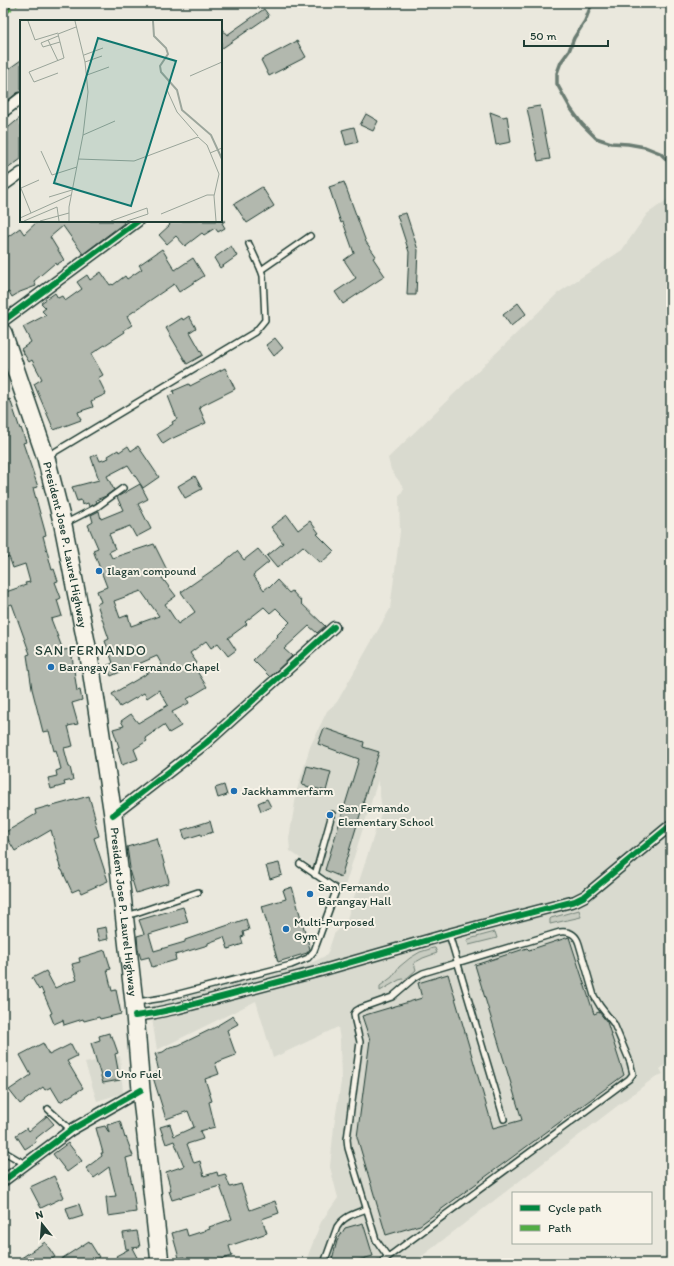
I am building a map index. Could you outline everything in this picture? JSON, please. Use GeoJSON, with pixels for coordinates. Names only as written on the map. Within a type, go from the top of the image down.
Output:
{"type":"FeatureCollection","features":[{"type":"Feature","properties":{"kind":"highway","name":"President Jose P. Laurel Highway"},"geometry":{"type":"LineString","coordinates":[[3,333],[46,458],[63,525],[90,662],[113,815],[125,917],[141,1090],[160,1263]]}},
{"type":"Feature","properties":{"kind":"street"},"geometry":{"type":"LineString","coordinates":[[3,112],[20,99]]}},
{"type":"Feature","properties":{"kind":"street"},"geometry":{"type":"LineString","coordinates":[[3,186],[20,175]]}},
{"type":"Feature","properties":{"kind":"street"},"geometry":{"type":"LineString","coordinates":[[3,322],[137,222]]}},
{"type":"Feature","properties":{"kind":"street"},"geometry":{"type":"LineString","coordinates":[[113,815],[206,743],[334,627]]}},
{"type":"Feature","properties":{"kind":"street"},"geometry":{"type":"LineString","coordinates":[[134,1009],[167,1010],[209,1000],[578,900],[585,896],[671,825]]}},
{"type":"Feature","properties":{"kind":"street"},"geometry":{"type":"LineString","coordinates":[[3,1181],[71,1130],[141,1090]]}},
{"type":"Feature","properties":{"kind":"lane"},"geometry":{"type":"LineString","coordinates":[[262,270],[310,236]]}},
{"type":"Feature","properties":{"kind":"lane"},"geometry":{"type":"LineString","coordinates":[[46,458],[255,332],[265,320],[262,270],[249,244]]}},
{"type":"Feature","properties":{"kind":"lane"},"geometry":{"type":"LineString","coordinates":[[63,525],[97,508],[123,488]]}},
{"type":"Feature","properties":{"kind":"lane"},"geometry":{"type":"LineString","coordinates":[[314,875],[332,814]]}},
{"type":"Feature","properties":{"kind":"lane"},"geometry":{"type":"LineString","coordinates":[[134,1009],[173,995],[291,965],[308,958],[314,951],[336,891],[335,888],[300,864]]}},
{"type":"Feature","properties":{"kind":"lane"},"geometry":{"type":"LineString","coordinates":[[125,917],[198,892]]}},
{"type":"Feature","properties":{"kind":"lane"},"geometry":{"type":"LineString","coordinates":[[380,1263],[629,1079],[633,1074],[630,1062],[614,1024],[594,996],[580,944],[576,937],[571,933],[560,932],[418,975],[392,997],[361,1008],[354,1014],[360,1042],[347,1144],[376,1240],[388,1257]]}},
{"type":"Feature","properties":{"kind":"lane"},"geometry":{"type":"LineString","coordinates":[[449,934],[504,1119]]}},
{"type":"Feature","properties":{"kind":"lane"},"geometry":{"type":"LineString","coordinates":[[48,1109],[71,1130]]}},
{"type":"Feature","properties":{"kind":"lane"},"geometry":{"type":"LineString","coordinates":[[3,1151],[25,1164]]}},
{"type":"Feature","properties":{"kind":"lane"},"geometry":{"type":"LineString","coordinates":[[324,1263],[340,1222],[350,1215],[367,1209]]}},
{"type":"Feature","properties":{"kind":"shaded area"},"geometry":{"type":"Polygon","coordinates":[[[671,197],[671,1067],[667,1064],[660,1069],[663,1074],[655,1077],[413,1263],[305,1263],[321,1222],[338,1198],[330,1167],[334,1126],[341,1082],[340,1040],[338,1027],[273,1058],[256,1001],[157,1050],[150,1006],[305,966],[327,955],[334,934],[346,922],[382,810],[378,780],[344,889],[290,851],[289,839],[297,790],[310,747],[327,711],[337,702],[390,609],[400,532],[399,497],[404,488],[391,470],[388,458],[558,293],[622,250],[647,214],[671,197]]]}},
{"type":"Feature","properties":{"kind":"shaded area"},"geometry":{"type":"Polygon","coordinates":[[[579,910],[581,917],[550,924],[551,918],[579,910]]]}},
{"type":"Feature","properties":{"kind":"shaded area"},"geometry":{"type":"Polygon","coordinates":[[[495,932],[497,938],[469,945],[467,940],[469,939],[495,932]]]}},
{"type":"Feature","properties":{"kind":"shaded area"},"geometry":{"type":"Polygon","coordinates":[[[435,948],[437,953],[414,963],[416,970],[407,978],[399,980],[380,991],[380,986],[392,977],[399,967],[410,958],[420,952],[435,948]]]}},
{"type":"Feature","properties":{"kind":"shaded area"},"geometry":{"type":"Polygon","coordinates":[[[120,1056],[123,1093],[97,1101],[85,1063],[120,1056]]]}},
{"type":"Feature","properties":{"kind":"building"},"geometry":{"type":"Polygon","coordinates":[[[264,9],[269,16],[222,48],[222,29],[227,35],[264,9]]]}},
{"type":"Feature","properties":{"kind":"building"},"geometry":{"type":"Polygon","coordinates":[[[297,41],[306,57],[269,76],[261,60],[297,41]]]}},
{"type":"Feature","properties":{"kind":"building"},"geometry":{"type":"Polygon","coordinates":[[[20,61],[20,92],[6,102],[3,98],[3,73],[20,61]]]}},
{"type":"Feature","properties":{"kind":"building"},"geometry":{"type":"Polygon","coordinates":[[[540,106],[550,159],[538,161],[527,108],[540,106]]]}},
{"type":"Feature","properties":{"kind":"building"},"geometry":{"type":"Polygon","coordinates":[[[490,112],[503,117],[507,116],[511,142],[496,145],[490,112]]]}},
{"type":"Feature","properties":{"kind":"building"},"geometry":{"type":"Polygon","coordinates":[[[366,114],[378,121],[373,131],[360,125],[366,114]]]}},
{"type":"Feature","properties":{"kind":"building"},"geometry":{"type":"Polygon","coordinates":[[[20,118],[20,160],[3,172],[3,148],[8,144],[3,138],[3,132],[20,118]]]}},
{"type":"Feature","properties":{"kind":"building"},"geometry":{"type":"Polygon","coordinates":[[[354,127],[358,142],[346,145],[342,130],[354,127]]]}},
{"type":"Feature","properties":{"kind":"building"},"geometry":{"type":"Polygon","coordinates":[[[344,182],[366,242],[376,256],[373,258],[385,276],[343,304],[335,292],[356,278],[344,260],[354,253],[343,222],[341,223],[329,187],[344,182]]]}},
{"type":"Feature","properties":{"kind":"building"},"geometry":{"type":"Polygon","coordinates":[[[262,187],[274,206],[247,223],[234,204],[262,187]]]}},
{"type":"Feature","properties":{"kind":"building"},"geometry":{"type":"Polygon","coordinates":[[[406,213],[418,250],[416,295],[407,295],[409,252],[397,215],[406,213]]]}},
{"type":"Feature","properties":{"kind":"building"},"geometry":{"type":"Polygon","coordinates":[[[225,221],[222,223],[225,228],[218,232],[215,228],[204,235],[202,233],[185,246],[176,236],[167,244],[159,235],[170,225],[169,224],[172,222],[225,221]]]}},
{"type":"Feature","properties":{"kind":"building"},"geometry":{"type":"Polygon","coordinates":[[[37,222],[124,223],[83,254],[63,226],[50,237],[64,260],[56,265],[55,263],[34,281],[36,286],[20,292],[12,297],[9,292],[3,294],[3,240],[20,228],[24,234],[37,222]]]}},
{"type":"Feature","properties":{"kind":"building"},"geometry":{"type":"Polygon","coordinates":[[[231,246],[237,256],[220,268],[214,258],[231,246]]]}},
{"type":"Feature","properties":{"kind":"building"},"geometry":{"type":"Polygon","coordinates":[[[162,249],[175,270],[193,258],[204,276],[179,292],[174,284],[127,316],[132,325],[124,330],[125,332],[91,354],[103,375],[98,378],[106,394],[91,401],[93,407],[78,412],[81,420],[54,430],[34,384],[42,379],[32,360],[29,362],[21,349],[31,342],[23,327],[46,315],[42,311],[46,308],[41,303],[55,293],[58,298],[62,296],[65,301],[82,289],[77,282],[87,275],[90,280],[101,272],[110,285],[113,285],[125,276],[127,279],[142,269],[139,265],[162,249]]]}},
{"type":"Feature","properties":{"kind":"building"},"geometry":{"type":"Polygon","coordinates":[[[518,303],[526,314],[511,326],[503,315],[518,303]]]}},
{"type":"Feature","properties":{"kind":"building"},"geometry":{"type":"Polygon","coordinates":[[[189,316],[196,328],[190,332],[203,355],[187,364],[166,328],[182,318],[183,320],[189,316]]]}},
{"type":"Feature","properties":{"kind":"building"},"geometry":{"type":"Polygon","coordinates":[[[275,338],[283,348],[274,356],[266,345],[275,338]]]}},
{"type":"Feature","properties":{"kind":"building"},"geometry":{"type":"Polygon","coordinates":[[[225,368],[235,389],[199,407],[206,423],[163,444],[157,434],[173,424],[172,422],[177,419],[168,396],[174,394],[173,391],[189,384],[190,386],[225,368]]]}},
{"type":"Feature","properties":{"kind":"building"},"geometry":{"type":"Polygon","coordinates":[[[10,399],[26,442],[23,443],[38,487],[33,488],[46,535],[43,536],[52,570],[54,569],[58,581],[55,582],[61,598],[57,600],[62,616],[51,619],[63,650],[71,649],[77,691],[80,690],[82,700],[72,703],[78,724],[68,726],[73,746],[64,748],[73,780],[64,782],[65,785],[51,789],[48,778],[57,776],[56,771],[61,769],[56,750],[54,751],[49,731],[43,732],[32,689],[27,655],[30,654],[12,604],[7,606],[3,593],[26,585],[25,583],[30,582],[25,564],[13,568],[9,557],[3,559],[3,492],[5,491],[3,484],[3,402],[10,399]]]}},
{"type":"Feature","properties":{"kind":"building"},"geometry":{"type":"Polygon","coordinates":[[[128,446],[131,451],[138,446],[159,477],[143,488],[128,465],[107,476],[114,490],[106,496],[96,500],[97,502],[95,504],[89,507],[88,503],[82,505],[81,500],[77,501],[72,487],[99,480],[91,457],[97,454],[100,461],[109,458],[108,456],[118,450],[119,452],[128,446]]]}},
{"type":"Feature","properties":{"kind":"building"},"geometry":{"type":"Polygon","coordinates":[[[195,476],[202,489],[185,498],[178,486],[195,476]]]}},
{"type":"Feature","properties":{"kind":"building"},"geometry":{"type":"Polygon","coordinates":[[[140,484],[148,499],[138,504],[151,529],[136,537],[130,526],[109,534],[115,549],[109,552],[112,558],[154,544],[167,570],[159,574],[176,596],[165,604],[178,624],[195,612],[181,592],[226,561],[237,551],[244,560],[258,549],[269,562],[253,575],[264,590],[269,586],[270,587],[277,580],[289,593],[292,591],[302,602],[301,603],[325,626],[317,633],[309,626],[284,649],[292,656],[270,677],[253,660],[290,622],[276,608],[270,613],[264,607],[245,622],[247,624],[228,638],[236,650],[228,656],[218,643],[211,648],[206,641],[190,653],[197,663],[193,665],[207,687],[187,699],[189,703],[172,712],[181,726],[169,733],[164,725],[145,738],[147,741],[134,749],[138,759],[122,765],[117,748],[119,747],[113,729],[124,726],[121,721],[131,714],[138,723],[168,705],[159,690],[147,698],[144,693],[120,707],[112,694],[162,665],[157,656],[111,676],[106,666],[113,663],[105,641],[109,639],[97,604],[101,602],[97,591],[107,587],[93,550],[98,548],[88,525],[93,522],[91,515],[99,511],[101,519],[123,510],[117,497],[140,484]],[[141,591],[114,601],[120,618],[128,615],[131,626],[159,616],[141,591]]]}},
{"type":"Feature","properties":{"kind":"building"},"geometry":{"type":"Polygon","coordinates":[[[287,515],[298,530],[310,521],[319,533],[317,534],[334,551],[321,563],[303,546],[277,568],[267,556],[283,543],[271,527],[287,515]]]}},
{"type":"Feature","properties":{"kind":"building"},"geometry":{"type":"Polygon","coordinates":[[[324,728],[364,742],[363,747],[379,752],[341,877],[325,870],[359,759],[318,744],[324,728]]]}},
{"type":"Feature","properties":{"kind":"building"},"geometry":{"type":"Polygon","coordinates":[[[307,766],[331,772],[326,791],[302,785],[307,766]]]}},
{"type":"Feature","properties":{"kind":"building"},"geometry":{"type":"Polygon","coordinates":[[[224,785],[227,795],[218,798],[215,788],[224,785]]]}},
{"type":"Feature","properties":{"kind":"building"},"geometry":{"type":"Polygon","coordinates":[[[89,796],[99,836],[94,838],[108,881],[81,893],[79,889],[72,892],[61,870],[51,830],[15,851],[4,833],[36,814],[35,810],[89,796]]]}},
{"type":"Feature","properties":{"kind":"building"},"geometry":{"type":"Polygon","coordinates":[[[267,799],[271,807],[261,811],[258,803],[267,799]]]}},
{"type":"Feature","properties":{"kind":"building"},"geometry":{"type":"Polygon","coordinates":[[[210,821],[213,832],[185,839],[182,830],[210,821]]]}},
{"type":"Feature","properties":{"kind":"building"},"geometry":{"type":"Polygon","coordinates":[[[157,838],[169,881],[168,883],[136,893],[129,870],[127,847],[157,838]]]}},
{"type":"Feature","properties":{"kind":"building"},"geometry":{"type":"Polygon","coordinates":[[[279,863],[282,875],[270,879],[266,866],[279,863]]]}},
{"type":"Feature","properties":{"kind":"building","name":"Multi-Purposed Gym"},"geometry":{"type":"Polygon","coordinates":[[[292,887],[310,949],[307,953],[278,962],[262,906],[286,899],[283,890],[292,887]]]}},
{"type":"Feature","properties":{"kind":"building"},"geometry":{"type":"Polygon","coordinates":[[[183,907],[188,922],[149,934],[154,951],[185,942],[185,940],[246,919],[249,930],[243,932],[244,936],[241,937],[243,944],[228,949],[224,937],[208,943],[208,945],[175,955],[176,960],[152,967],[149,957],[141,959],[138,949],[137,936],[144,934],[139,920],[183,907]]]}},
{"type":"Feature","properties":{"kind":"building"},"geometry":{"type":"Polygon","coordinates":[[[106,927],[108,939],[99,941],[96,929],[106,927]]]}},
{"type":"Feature","properties":{"kind":"building"},"geometry":{"type":"Polygon","coordinates":[[[569,937],[594,1014],[599,1012],[607,1022],[624,1075],[420,1225],[386,1235],[357,1137],[370,1040],[362,1016],[422,998],[418,983],[448,974],[493,1128],[522,1120],[475,965],[527,948],[529,950],[569,937]]]}},
{"type":"Feature","properties":{"kind":"building"},"geometry":{"type":"Polygon","coordinates":[[[105,950],[111,969],[107,970],[112,991],[116,990],[121,1014],[100,1019],[99,1017],[84,1021],[83,1019],[64,1025],[63,1020],[54,1024],[50,1014],[52,1013],[41,988],[39,990],[32,978],[46,971],[55,988],[77,980],[72,964],[80,962],[79,958],[105,950]]]}},
{"type":"Feature","properties":{"kind":"building"},"geometry":{"type":"Polygon","coordinates":[[[233,1016],[238,1024],[227,1030],[236,1055],[215,1063],[219,1074],[205,1079],[212,1101],[209,1102],[215,1127],[200,1131],[203,1139],[187,1144],[194,1163],[200,1161],[204,1176],[217,1172],[218,1176],[225,1174],[230,1187],[241,1184],[250,1210],[275,1201],[279,1213],[262,1219],[267,1233],[229,1246],[232,1256],[211,1263],[186,1263],[184,1257],[179,1258],[172,1233],[186,1229],[188,1236],[210,1229],[209,1227],[232,1219],[220,1186],[172,1200],[166,1172],[184,1166],[174,1141],[166,1144],[160,1127],[170,1124],[174,1136],[194,1127],[188,1111],[166,1119],[152,1074],[159,1072],[155,1054],[163,1052],[170,1047],[179,1045],[218,1026],[233,1016]]]}},
{"type":"Feature","properties":{"kind":"building"},"geometry":{"type":"Polygon","coordinates":[[[109,1033],[110,1037],[112,1036],[118,1053],[115,1054],[120,1080],[103,1083],[91,1043],[100,1040],[99,1036],[109,1033]]]}},
{"type":"Feature","properties":{"kind":"building"},"geometry":{"type":"Polygon","coordinates":[[[43,1043],[49,1055],[71,1044],[77,1056],[67,1061],[83,1088],[60,1102],[51,1087],[45,1090],[43,1087],[20,1104],[9,1090],[31,1075],[20,1055],[43,1043]]]}},
{"type":"Feature","properties":{"kind":"building"},"geometry":{"type":"Polygon","coordinates":[[[47,1116],[54,1124],[35,1139],[36,1142],[25,1149],[16,1135],[27,1128],[29,1131],[47,1116]]]}},
{"type":"Feature","properties":{"kind":"building"},"geometry":{"type":"Polygon","coordinates":[[[120,1121],[125,1138],[126,1137],[133,1156],[126,1158],[133,1189],[136,1212],[108,1216],[106,1197],[116,1196],[109,1167],[94,1178],[86,1168],[102,1156],[101,1153],[103,1153],[96,1128],[105,1126],[109,1133],[107,1125],[120,1121]]]}},
{"type":"Feature","properties":{"kind":"building"},"geometry":{"type":"Polygon","coordinates":[[[68,1143],[82,1161],[67,1172],[53,1154],[68,1143]]]}},
{"type":"Feature","properties":{"kind":"building"},"geometry":{"type":"Polygon","coordinates":[[[54,1176],[64,1197],[41,1208],[30,1187],[54,1176]]]}},
{"type":"Feature","properties":{"kind":"building"},"geometry":{"type":"Polygon","coordinates":[[[79,1204],[83,1216],[70,1220],[66,1208],[79,1204]]]}},
{"type":"Feature","properties":{"kind":"building"},"geometry":{"type":"Polygon","coordinates":[[[363,1223],[373,1256],[355,1261],[356,1263],[331,1263],[337,1241],[345,1228],[363,1223]]]}},
{"type":"Feature","properties":{"kind":"building"},"geometry":{"type":"Polygon","coordinates":[[[137,1231],[140,1247],[132,1248],[140,1263],[120,1263],[116,1256],[129,1249],[126,1249],[123,1233],[137,1231]]]}},
{"type":"Feature","properties":{"kind":"building"},"geometry":{"type":"Polygon","coordinates":[[[89,1241],[99,1257],[89,1263],[55,1263],[89,1241]]]}},
{"type":"Feature","properties":{"kind":"building"},"geometry":{"type":"Polygon","coordinates":[[[45,1242],[55,1257],[46,1263],[14,1263],[45,1242]]]}},
{"type":"Feature","properties":{"kind":"waterway"},"geometry":{"type":"LineString","coordinates":[[592,3],[585,21],[574,38],[569,51],[561,62],[557,73],[557,84],[571,109],[582,124],[596,138],[611,143],[645,147],[660,153],[671,164]]}},
{"type":"Feature","properties":{"kind":"marked path"},"geometry":{"type":"LineString","coordinates":[[3,14],[17,3]]}},
{"type":"Feature","properties":{"kind":"cycle path"},"geometry":{"type":"LineString","coordinates":[[3,321],[137,222]]}},
{"type":"Feature","properties":{"kind":"cycle path"},"geometry":{"type":"LineString","coordinates":[[113,815],[206,743],[334,627]]}},
{"type":"Feature","properties":{"kind":"cycle path"},"geometry":{"type":"LineString","coordinates":[[135,1016],[179,1008],[575,901],[585,896],[671,825]]}},
{"type":"Feature","properties":{"kind":"cycle path"},"geometry":{"type":"LineString","coordinates":[[3,1181],[71,1130],[141,1090]]}},
{"type":"Feature","properties":{"kind":"place","name":"Ilagan compound"},"geometry":{"type":"Point","coordinates":[99,571]}},
{"type":"Feature","properties":{"kind":"place","name":"Barangay San Fernando Chapel"},"geometry":{"type":"Point","coordinates":[51,667]}},
{"type":"Feature","properties":{"kind":"place","name":"Jackhammerfarm"},"geometry":{"type":"Point","coordinates":[234,791]}},
{"type":"Feature","properties":{"kind":"place","name":"San Fernando Elementary School"},"geometry":{"type":"Point","coordinates":[330,815]}},
{"type":"Feature","properties":{"kind":"place","name":"San Fernando Barangay Hall"},"geometry":{"type":"Point","coordinates":[310,894]}},
{"type":"Feature","properties":{"kind":"place","name":"Multi-Purposed Gym"},"geometry":{"type":"Point","coordinates":[286,929]}},
{"type":"Feature","properties":{"kind":"place","name":"Uno Fuel"},"geometry":{"type":"Point","coordinates":[108,1074]}},
{"type":"Feature","properties":{"kind":"district","name":"SAN FERNANDO"},"geometry":{"type":"Point","coordinates":[91,650]}}]}
